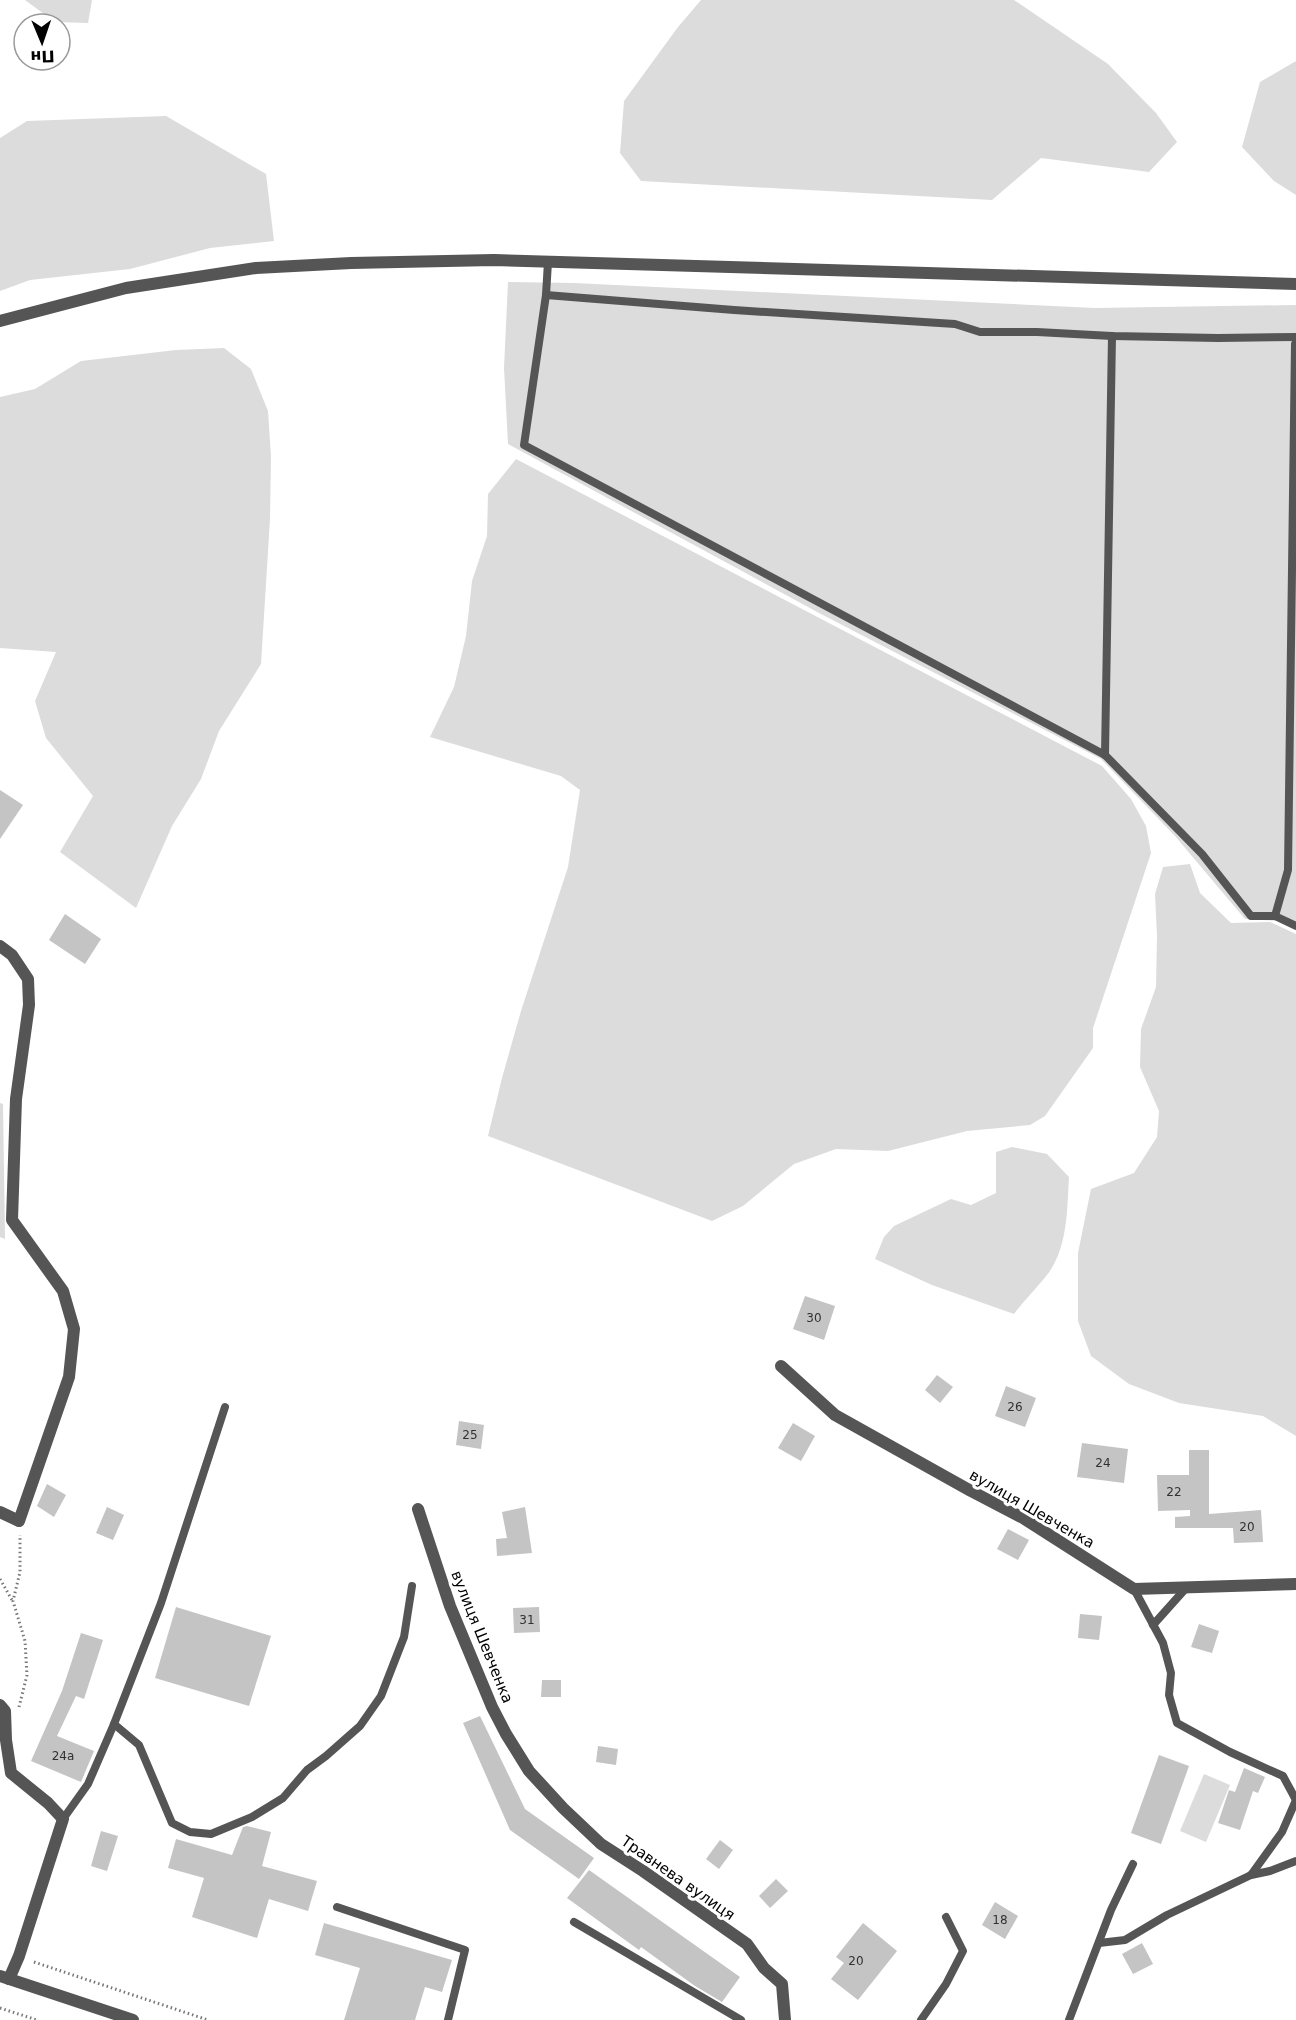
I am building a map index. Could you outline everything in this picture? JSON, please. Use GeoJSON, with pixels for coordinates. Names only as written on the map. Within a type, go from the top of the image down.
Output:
{"type":"FeatureCollection","features":[{"type":"Feature","properties":{"kind":"street"},"geometry":{"type":"LineString","coordinates":[[0,321],[126,288],[256,268],[363,262],[494,260],[1296,284]]}},
{"type":"Feature","properties":{"kind":"street"},"geometry":{"type":"LineString","coordinates":[[0,945],[12,955],[28,979],[29,1005],[16,1099],[12,1220],[63,1291],[74,1329],[69,1377],[19,1521],[0,1512]]}},
{"type":"Feature","properties":{"kind":"street","name":"вулиця Шевченка"},"geometry":{"type":"LineString","coordinates":[[781,1366],[835,1415],[1023,1518],[1134,1589]]}},
{"type":"Feature","properties":{"kind":"street","name":"вулиця Шевченка"},"geometry":{"type":"LineString","coordinates":[[418,1509],[450,1606],[488,1696],[506,1734],[529,1771]]}},
{"type":"Feature","properties":{"kind":"street"},"geometry":{"type":"LineString","coordinates":[[1134,1589],[1296,1584]]}},
{"type":"Feature","properties":{"kind":"street"},"geometry":{"type":"LineString","coordinates":[[0,1705],[5,1711],[11,1773],[48,1803],[63,1819],[19,1956],[5,1977],[134,2020]]}},
{"type":"Feature","properties":{"kind":"street","name":"Травнева вулиця"},"geometry":{"type":"LineString","coordinates":[[529,1771],[601,1844],[643,1870],[747,1944],[764,1968],[782,1984],[785,2020]]}},
{"type":"Feature","properties":{"kind":"lane"},"geometry":{"type":"LineString","coordinates":[[548,262],[546,295],[524,445],[1105,755],[1202,854],[1251,916],[1275,915],[1296,926]]}},
{"type":"Feature","properties":{"kind":"lane"},"geometry":{"type":"LineString","coordinates":[[546,295],[955,324],[980,332],[1295,340],[1288,870],[1275,915]]}},
{"type":"Feature","properties":{"kind":"lane"},"geometry":{"type":"LineString","coordinates":[[1105,755],[1112,336]]}},
{"type":"Feature","properties":{"kind":"lane"},"geometry":{"type":"LineString","coordinates":[[63,1819],[88,1784],[114,1724],[161,1603],[225,1407]]}},
{"type":"Feature","properties":{"kind":"lane"},"geometry":{"type":"LineString","coordinates":[[114,1724],[139,1745],[172,1823],[190,1832],[212,1834],[252,1817],[283,1798],[307,1770],[360,1726],[381,1696],[404,1637],[412,1586]]}},
{"type":"Feature","properties":{"kind":"lane"},"geometry":{"type":"LineString","coordinates":[[1153,1625],[1187,1587]]}},
{"type":"Feature","properties":{"kind":"lane"},"geometry":{"type":"LineString","coordinates":[[1134,1589],[1162,1643],[1171,1673],[1169,1695],[1177,1723],[1230,1752],[1283,1776],[1296,1800],[1282,1832],[1251,1875]]}},
{"type":"Feature","properties":{"kind":"lane"},"geometry":{"type":"LineString","coordinates":[[1099,1943],[1125,1940],[1167,1915],[1251,1875],[1270,1871],[1296,1861]]}},
{"type":"Feature","properties":{"kind":"lane"},"geometry":{"type":"LineString","coordinates":[[1069,2020],[1133,1864]]}},
{"type":"Feature","properties":{"kind":"lane"},"geometry":{"type":"LineString","coordinates":[[337,1907],[465,1950],[448,2020]]}},
{"type":"Feature","properties":{"kind":"lane"},"geometry":{"type":"LineString","coordinates":[[921,2020],[946,1984],[963,1951],[946,1917]]}},
{"type":"Feature","properties":{"kind":"lane"},"geometry":{"type":"LineString","coordinates":[[574,1922],[741,2020]]}},
{"type":"Feature","properties":{"kind":"path"},"geometry":{"type":"LineString","coordinates":[[13,1601],[20,1572],[19,1521]]}},
{"type":"Feature","properties":{"kind":"path"},"geometry":{"type":"LineString","coordinates":[[0,1579],[13,1601],[25,1641],[27,1675],[21,1704],[5,1727]]}},
{"type":"Feature","properties":{"kind":"path"},"geometry":{"type":"LineString","coordinates":[[19,1956],[208,2020]]}},
{"type":"Feature","properties":{"kind":"path"},"geometry":{"type":"LineString","coordinates":[[0,2008],[37,2020]]}},
{"type":"Feature","properties":{"kind":"shaded area"},"geometry":{"type":"Polygon","coordinates":[[[25,0],[92,0],[88,23],[72,23],[72,12],[41,12],[25,0]]]}},
{"type":"Feature","properties":{"kind":"shaded area"},"geometry":{"type":"Polygon","coordinates":[[[701,0],[1014,0],[1108,64],[1156,113],[1177,142],[1149,172],[1041,158],[992,200],[641,181],[620,153],[624,101],[678,27],[701,0]]]}},
{"type":"Feature","properties":{"kind":"shaded area"},"geometry":{"type":"Polygon","coordinates":[[[1296,61],[1296,195],[1274,181],[1242,147],[1260,82],[1296,61]]]}},
{"type":"Feature","properties":{"kind":"shaded area"},"geometry":{"type":"Polygon","coordinates":[[[166,116],[266,174],[274,241],[210,248],[130,269],[30,280],[0,291],[0,138],[27,121],[166,116]]]}},
{"type":"Feature","properties":{"kind":"shaded area"},"geometry":{"type":"Polygon","coordinates":[[[508,282],[574,283],[1094,308],[1296,305],[1296,929],[1279,921],[1245,919],[1175,836],[1101,759],[819,613],[508,444],[504,368],[508,282]]]}},
{"type":"Feature","properties":{"kind":"shaded area"},"geometry":{"type":"Polygon","coordinates":[[[224,348],[251,369],[268,411],[271,457],[270,519],[261,664],[219,731],[201,779],[172,826],[136,908],[60,852],[93,796],[46,738],[35,701],[56,652],[0,648],[0,397],[35,389],[81,361],[176,350],[224,348]]]}},
{"type":"Feature","properties":{"kind":"shaded area"},"geometry":{"type":"Polygon","coordinates":[[[516,459],[1102,766],[1131,799],[1146,826],[1151,853],[1093,1028],[1093,1048],[1045,1116],[1030,1125],[967,1131],[888,1151],[836,1149],[794,1164],[743,1206],[712,1221],[488,1136],[521,1011],[568,867],[580,790],[561,776],[430,737],[454,687],[466,636],[472,581],[487,536],[488,494],[516,459]]]}},
{"type":"Feature","properties":{"kind":"shaded area"},"geometry":{"type":"Polygon","coordinates":[[[1190,864],[1200,893],[1231,923],[1270,922],[1296,934],[1296,1436],[1263,1416],[1179,1403],[1129,1384],[1091,1356],[1078,1321],[1078,1253],[1091,1189],[1134,1173],[1157,1137],[1159,1111],[1140,1067],[1141,1029],[1156,987],[1155,894],[1163,867],[1190,864]]]}},
{"type":"Feature","properties":{"kind":"shaded area"},"geometry":{"type":"Polygon","coordinates":[[[0,1103],[3,1104],[5,1239],[0,1237],[0,1103]]]}},
{"type":"Feature","properties":{"kind":"shaded area"},"geometry":{"type":"Polygon","coordinates":[[[1012,1147],[1047,1154],[1069,1177],[1066,1225],[1056,1260],[1046,1277],[1014,1314],[932,1285],[875,1259],[884,1237],[894,1226],[951,1199],[971,1205],[996,1193],[996,1152],[1012,1147]]]}},
{"type":"Feature","properties":{"kind":"shaded area"},"geometry":{"type":"Polygon","coordinates":[[[1204,1774],[1230,1785],[1206,1842],[1180,1831],[1204,1774]]]}},
{"type":"Feature","properties":{"kind":"building"},"geometry":{"type":"Polygon","coordinates":[[[0,790],[23,805],[0,839],[0,790]]]}},
{"type":"Feature","properties":{"kind":"building"},"geometry":{"type":"Polygon","coordinates":[[[65,914],[101,939],[85,964],[49,940],[65,914]]]}},
{"type":"Feature","properties":{"kind":"building"},"geometry":{"type":"Polygon","coordinates":[[[805,1296],[835,1306],[824,1340],[793,1329],[805,1296]]]}},
{"type":"Feature","properties":{"kind":"building"},"geometry":{"type":"Polygon","coordinates":[[[937,1375],[953,1387],[940,1403],[925,1390],[937,1375]]]}},
{"type":"Feature","properties":{"kind":"building"},"geometry":{"type":"Polygon","coordinates":[[[1006,1386],[1036,1398],[1025,1427],[995,1416],[1006,1386]]]}},
{"type":"Feature","properties":{"kind":"building"},"geometry":{"type":"Polygon","coordinates":[[[459,1421],[484,1425],[481,1449],[456,1445],[459,1421]]]}},
{"type":"Feature","properties":{"kind":"building"},"geometry":{"type":"Polygon","coordinates":[[[793,1423],[815,1436],[801,1461],[778,1448],[793,1423]]]}},
{"type":"Feature","properties":{"kind":"building"},"geometry":{"type":"Polygon","coordinates":[[[1082,1443],[1128,1449],[1124,1483],[1077,1477],[1082,1443]]]}},
{"type":"Feature","properties":{"kind":"building"},"geometry":{"type":"Polygon","coordinates":[[[1189,1450],[1209,1450],[1209,1514],[1261,1510],[1263,1542],[1234,1543],[1233,1528],[1175,1528],[1175,1517],[1190,1516],[1190,1510],[1158,1511],[1157,1475],[1189,1475],[1189,1450]]]}},
{"type":"Feature","properties":{"kind":"building"},"geometry":{"type":"Polygon","coordinates":[[[47,1484],[66,1495],[54,1517],[37,1506],[47,1484]]]}},
{"type":"Feature","properties":{"kind":"building"},"geometry":{"type":"Polygon","coordinates":[[[107,1507],[124,1515],[113,1540],[96,1533],[107,1507]]]}},
{"type":"Feature","properties":{"kind":"building"},"geometry":{"type":"Polygon","coordinates":[[[525,1507],[532,1553],[497,1556],[496,1539],[507,1538],[502,1512],[525,1507]]]}},
{"type":"Feature","properties":{"kind":"building"},"geometry":{"type":"Polygon","coordinates":[[[1008,1529],[1029,1540],[1018,1560],[997,1549],[1008,1529]]]}},
{"type":"Feature","properties":{"kind":"building"},"geometry":{"type":"Polygon","coordinates":[[[176,1607],[271,1636],[249,1706],[155,1678],[176,1607]]]}},
{"type":"Feature","properties":{"kind":"building"},"geometry":{"type":"Polygon","coordinates":[[[539,1607],[540,1632],[514,1633],[513,1608],[539,1607]]]}},
{"type":"Feature","properties":{"kind":"building"},"geometry":{"type":"Polygon","coordinates":[[[1080,1614],[1102,1616],[1099,1640],[1078,1638],[1080,1614]]]}},
{"type":"Feature","properties":{"kind":"building"},"geometry":{"type":"Polygon","coordinates":[[[1199,1624],[1219,1631],[1212,1653],[1191,1647],[1199,1624]]]}},
{"type":"Feature","properties":{"kind":"building"},"geometry":{"type":"Polygon","coordinates":[[[81,1633],[103,1640],[84,1699],[76,1696],[57,1736],[94,1751],[81,1782],[31,1761],[62,1691],[81,1633]]]}},
{"type":"Feature","properties":{"kind":"building"},"geometry":{"type":"Polygon","coordinates":[[[542,1680],[561,1680],[561,1697],[541,1697],[542,1680]]]}},
{"type":"Feature","properties":{"kind":"building"},"geometry":{"type":"Polygon","coordinates":[[[480,1716],[525,1809],[594,1858],[579,1879],[510,1830],[463,1723],[480,1716]]]}},
{"type":"Feature","properties":{"kind":"building"},"geometry":{"type":"Polygon","coordinates":[[[598,1746],[618,1749],[616,1765],[596,1762],[598,1746]]]}},
{"type":"Feature","properties":{"kind":"building"},"geometry":{"type":"Polygon","coordinates":[[[1159,1755],[1189,1766],[1161,1844],[1131,1833],[1159,1755]]]}},
{"type":"Feature","properties":{"kind":"building"},"geometry":{"type":"Polygon","coordinates":[[[1244,1768],[1265,1777],[1258,1793],[1253,1791],[1240,1830],[1218,1823],[1229,1790],[1235,1792],[1244,1768]]]}},
{"type":"Feature","properties":{"kind":"building"},"geometry":{"type":"Polygon","coordinates":[[[243,1827],[271,1832],[262,1866],[317,1881],[308,1911],[269,1899],[257,1938],[192,1917],[204,1878],[168,1868],[176,1839],[232,1855],[243,1827]]]}},
{"type":"Feature","properties":{"kind":"building"},"geometry":{"type":"Polygon","coordinates":[[[101,1831],[118,1836],[107,1871],[91,1866],[101,1831]]]}},
{"type":"Feature","properties":{"kind":"building"},"geometry":{"type":"Polygon","coordinates":[[[720,1840],[733,1850],[719,1869],[706,1859],[720,1840]]]}},
{"type":"Feature","properties":{"kind":"building"},"geometry":{"type":"Polygon","coordinates":[[[589,1870],[740,1977],[722,2002],[695,1986],[641,1947],[639,1950],[567,1898],[589,1870]]]}},
{"type":"Feature","properties":{"kind":"building"},"geometry":{"type":"Polygon","coordinates":[[[776,1879],[788,1891],[770,1908],[759,1896],[776,1879]]]}},
{"type":"Feature","properties":{"kind":"building"},"geometry":{"type":"Polygon","coordinates":[[[995,1902],[1018,1916],[1005,1939],[982,1925],[995,1902]]]}},
{"type":"Feature","properties":{"kind":"building"},"geometry":{"type":"Polygon","coordinates":[[[324,1923],[452,1960],[442,1992],[425,1987],[415,2020],[344,2020],[360,1968],[315,1955],[324,1923]]]}},
{"type":"Feature","properties":{"kind":"building"},"geometry":{"type":"Polygon","coordinates":[[[863,1923],[897,1951],[858,2000],[831,1979],[844,1963],[836,1957],[863,1923]]]}},
{"type":"Feature","properties":{"kind":"building"},"geometry":{"type":"Polygon","coordinates":[[[1142,1943],[1153,1964],[1133,1974],[1122,1954],[1142,1943]]]}}]}
